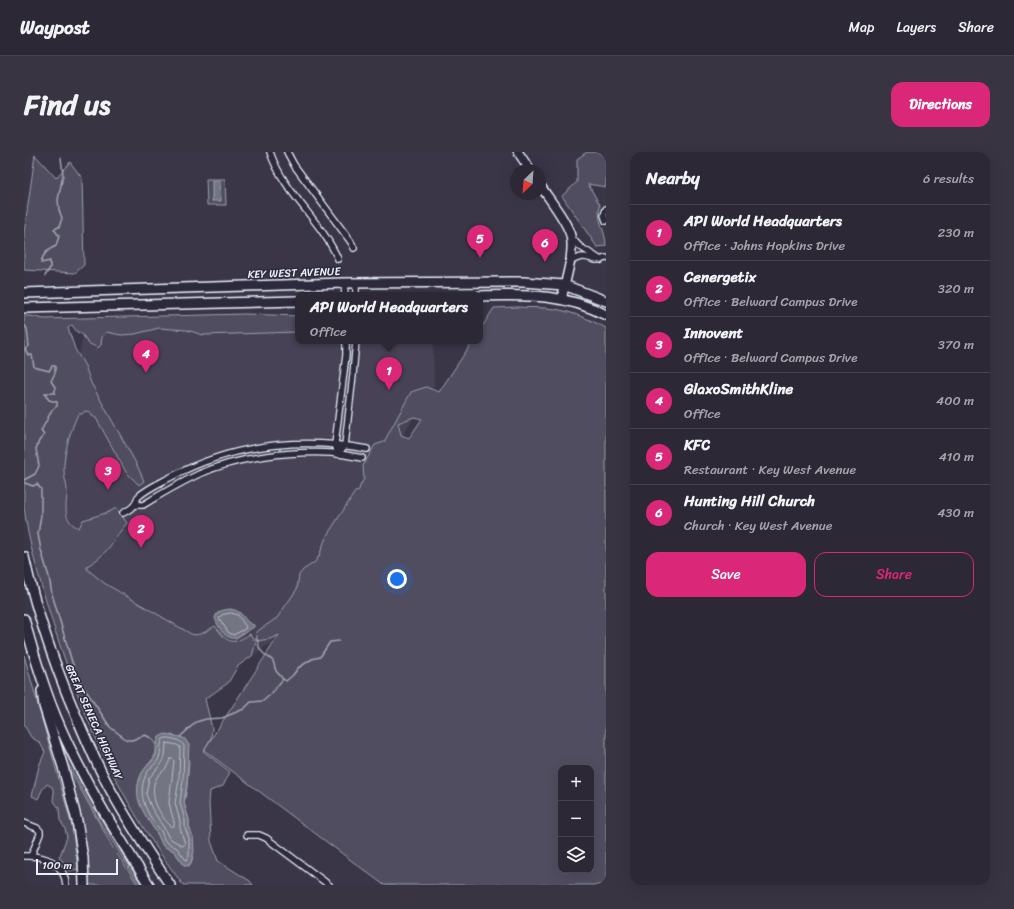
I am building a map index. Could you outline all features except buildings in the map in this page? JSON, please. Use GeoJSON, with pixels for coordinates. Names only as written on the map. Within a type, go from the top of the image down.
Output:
{"type":"FeatureCollection","features":[{"type":"Feature","properties":{"kind":"main road"},"geometry":{"type":"LineString","coordinates":[[518,152],[526,164]]}},
{"type":"Feature","properties":{"kind":"main road"},"geometry":{"type":"LineString","coordinates":[[546,194],[568,228],[571,237],[571,253],[562,299]]}},
{"type":"Feature","properties":{"kind":"main road","name":"KEY WEST AVENUE"},"geometry":{"type":"LineString","coordinates":[[24,293],[344,283],[523,282],[564,285],[606,301]]}},
{"type":"Feature","properties":{"kind":"main road"},"geometry":{"type":"LineString","coordinates":[[483,296],[532,296],[562,299],[583,304],[606,315]]}},
{"type":"Feature","properties":{"kind":"main road"},"geometry":{"type":"LineString","coordinates":[[24,308],[295,301]]}},
{"type":"Feature","properties":{"kind":"main road","name":"GREAT SENECA HIGHWAY"},"geometry":{"type":"LineString","coordinates":[[24,557],[27,584],[52,658],[76,718],[117,803],[170,885]]}},
{"type":"Feature","properties":{"kind":"main road"},"geometry":{"type":"LineString","coordinates":[[24,619],[38,668],[56,717],[82,773],[124,846],[149,885]]}},
{"type":"Feature","properties":{"kind":"main road"},"geometry":{"type":"LineString","coordinates":[[38,668],[44,706],[63,767],[77,821],[83,858],[84,885]]}},
{"type":"Feature","properties":{"kind":"street"},"geometry":{"type":"LineString","coordinates":[[270,152],[282,177],[331,243],[338,259]]}},
{"type":"Feature","properties":{"kind":"street"},"geometry":{"type":"LineString","coordinates":[[287,152],[294,165],[352,242],[354,248]]}},
{"type":"Feature","properties":{"kind":"street"},"geometry":{"type":"LineString","coordinates":[[606,209],[604,215],[606,221]]}},
{"type":"Feature","properties":{"kind":"street"},"geometry":{"type":"LineString","coordinates":[[571,237],[579,246],[604,259]]}},
{"type":"Feature","properties":{"kind":"street"},"geometry":{"type":"LineString","coordinates":[[569,262],[585,257],[597,261],[604,259]]}},
{"type":"Feature","properties":{"kind":"street"},"geometry":{"type":"LineString","coordinates":[[344,283],[345,292]]}},
{"type":"Feature","properties":{"kind":"street"},"geometry":{"type":"LineString","coordinates":[[356,283],[356,292]]}},
{"type":"Feature","properties":{"kind":"street"},"geometry":{"type":"LineString","coordinates":[[338,454],[335,444],[346,355],[346,344]]}},
{"type":"Feature","properties":{"kind":"street"},"geometry":{"type":"LineString","coordinates":[[338,454],[345,445],[356,344]]}},
{"type":"Feature","properties":{"kind":"street"},"geometry":{"type":"LineString","coordinates":[[135,505],[138,497],[152,487],[189,468],[219,456],[256,447],[299,443],[335,444],[367,449]]}},
{"type":"Feature","properties":{"kind":"street"},"geometry":{"type":"LineString","coordinates":[[123,513],[135,505],[143,505],[200,474],[235,462],[276,455],[310,452],[338,454],[362,458]]}},
{"type":"Feature","properties":{"kind":"street"},"geometry":{"type":"LineString","coordinates":[[24,823],[38,828],[40,831],[31,856]]}},
{"type":"Feature","properties":{"kind":"street"},"geometry":{"type":"LineString","coordinates":[[248,835],[259,835],[266,838],[327,884]]}},
{"type":"Feature","properties":{"kind":"street"},"geometry":{"type":"LineString","coordinates":[[24,856],[40,856],[52,861],[65,876],[66,885]]}},
{"type":"Feature","properties":{"kind":"shaded area"},"geometry":{"type":"Polygon","coordinates":[[[587,152],[606,152],[606,187],[588,184],[600,205],[599,216],[606,240],[606,246],[597,247],[562,196],[577,182],[577,159],[587,152]]]}},
{"type":"Feature","properties":{"kind":"shaded area"},"geometry":{"type":"Polygon","coordinates":[[[35,155],[56,178],[70,162],[82,178],[84,265],[75,273],[24,270],[24,233],[35,155]]]}},
{"type":"Feature","properties":{"kind":"shaded area"},"geometry":{"type":"Polygon","coordinates":[[[206,179],[225,179],[226,205],[207,205],[206,179]]]}},
{"type":"Feature","properties":{"kind":"shaded area"},"geometry":{"type":"Polygon","coordinates":[[[517,307],[555,309],[582,317],[606,328],[606,885],[384,885],[204,750],[279,635],[270,639],[256,641],[252,656],[238,666],[228,683],[205,699],[212,728],[211,738],[203,751],[230,772],[223,786],[210,791],[209,803],[211,841],[218,861],[250,881],[253,885],[183,885],[153,843],[110,768],[76,691],[57,638],[38,572],[28,533],[24,507],[24,316],[44,319],[245,314],[295,316],[295,332],[203,335],[187,330],[159,328],[135,334],[121,335],[106,332],[102,337],[101,345],[98,348],[88,343],[82,334],[77,332],[72,325],[68,328],[75,349],[85,366],[91,383],[137,465],[144,481],[139,485],[126,472],[96,418],[92,416],[90,412],[85,411],[82,414],[78,414],[70,434],[64,464],[64,476],[67,488],[67,517],[73,525],[79,528],[83,520],[109,512],[116,508],[127,523],[108,549],[87,566],[87,569],[104,583],[191,634],[200,634],[215,626],[223,636],[230,641],[244,638],[250,634],[253,639],[256,639],[256,632],[277,618],[297,589],[299,575],[303,570],[315,562],[319,556],[326,537],[355,492],[359,490],[364,479],[363,466],[375,445],[384,442],[411,392],[426,387],[439,392],[471,344],[483,344],[483,325],[494,308],[517,307]],[[414,417],[398,423],[401,435],[409,438],[422,419],[414,417]],[[173,735],[156,744],[156,753],[140,778],[138,794],[143,810],[163,846],[174,851],[184,865],[189,866],[193,857],[193,837],[189,827],[189,820],[184,803],[189,762],[176,736],[173,735]]]}},
{"type":"Feature","properties":{"kind":"shaded area"},"geometry":{"type":"Polygon","coordinates":[[[295,317],[295,344],[433,344],[434,385],[276,639],[226,675],[72,584],[45,518],[86,322],[295,317]]]}},
{"type":"Feature","properties":{"kind":"shaded area"},"geometry":{"type":"Polygon","coordinates":[[[24,655],[72,826],[78,869],[69,871],[63,861],[59,858],[67,837],[60,820],[59,808],[53,800],[54,793],[52,787],[47,784],[42,790],[38,799],[32,796],[39,766],[45,752],[40,743],[31,737],[24,725],[24,655]]]}},
{"type":"Feature","properties":{"kind":"shaded area"},"geometry":{"type":"Polygon","coordinates":[[[59,739],[98,814],[142,885],[140,885],[137,881],[101,824],[71,769],[69,766],[64,765],[59,739]]]}},
{"type":"Feature","properties":{"kind":"shaded area"},"geometry":{"type":"Polygon","coordinates":[[[68,767],[112,846],[138,885],[86,885],[68,767]]]}},
{"type":"Feature","properties":{"kind":"water"},"geometry":{"type":"Polygon","coordinates":[[[212,181],[220,181],[221,201],[212,201],[212,181]]]}},
{"type":"Feature","properties":{"kind":"water"},"geometry":{"type":"Polygon","coordinates":[[[230,609],[239,612],[247,622],[254,625],[254,627],[236,638],[225,635],[220,629],[215,618],[217,613],[230,609]]]}},
{"type":"Feature","properties":{"kind":"water"},"geometry":{"type":"Polygon","coordinates":[[[165,734],[185,739],[189,745],[184,803],[189,820],[189,827],[193,837],[194,851],[191,863],[187,866],[184,865],[174,851],[163,846],[143,812],[138,798],[138,783],[141,775],[156,755],[159,737],[165,734]]]}},
{"type":"Feature","properties":{"kind":"waterway"},"geometry":{"type":"LineString","coordinates":[[599,152],[606,155]]}},
{"type":"Feature","properties":{"kind":"waterway"},"geometry":{"type":"LineString","coordinates":[[45,276],[50,268],[50,261],[41,263],[46,253],[56,246],[59,236],[54,229],[59,227],[62,218],[58,200],[63,175],[61,158]]}},
{"type":"Feature","properties":{"kind":"waterway"},"geometry":{"type":"LineString","coordinates":[[24,324],[27,329],[29,346],[25,349],[28,355],[32,355],[34,367],[49,371],[52,366],[55,366],[55,373],[51,381],[55,387],[55,393],[45,393],[45,395],[49,400],[57,402],[57,406],[52,410],[41,431],[44,435],[39,441],[36,449],[39,466],[35,474],[24,480]]}},
{"type":"Feature","properties":{"kind":"waterway"},"geometry":{"type":"LineString","coordinates":[[24,482],[33,486],[37,484],[41,489],[41,515],[38,534],[41,550],[49,577],[52,594],[72,662],[79,680],[110,727],[127,740],[132,740],[145,735],[151,738],[156,744]]}},
{"type":"Feature","properties":{"kind":"waterway"},"geometry":{"type":"LineString","coordinates":[[257,639],[261,651],[273,661],[276,671],[283,679]]}},
{"type":"Feature","properties":{"kind":"waterway"},"geometry":{"type":"LineString","coordinates":[[180,737],[196,722],[206,719],[222,718],[244,709],[251,702],[263,701],[271,694],[283,679],[286,681],[298,668],[312,659],[320,657],[330,642],[339,641]]}},
{"type":"Feature","properties":{"kind":"place","name":"KFC"},"geometry":{"type":"Point","coordinates":[480,258]}},
{"type":"Feature","properties":{"kind":"place","name":"Hunting Hill Church"},"geometry":{"type":"Point","coordinates":[545,262]}},
{"type":"Feature","properties":{"kind":"place","name":"GlaxoSmithKline"},"geometry":{"type":"Point","coordinates":[146,373]}},
{"type":"Feature","properties":{"kind":"place","name":"API World Headquarters"},"geometry":{"type":"Point","coordinates":[389,390]}},
{"type":"Feature","properties":{"kind":"place","name":"Innovent"},"geometry":{"type":"Point","coordinates":[108,490]}},
{"type":"Feature","properties":{"kind":"place","name":"Cenergetix"},"geometry":{"type":"Point","coordinates":[141,548]}}]}
